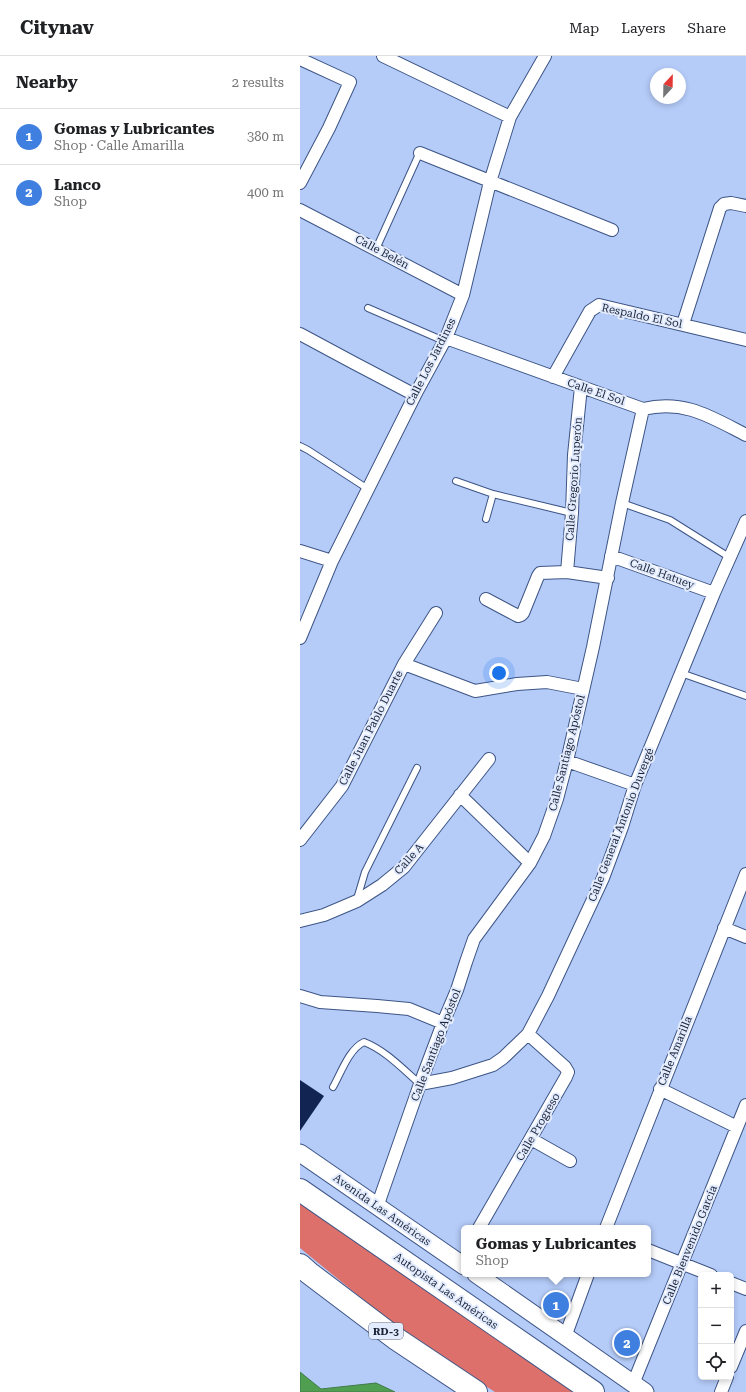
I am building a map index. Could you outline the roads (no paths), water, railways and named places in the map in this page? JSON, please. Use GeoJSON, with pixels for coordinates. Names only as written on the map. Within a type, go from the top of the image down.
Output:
{"type":"FeatureCollection","features":[{"type":"Feature","properties":{"kind":"highway","name":"Autopista Las Américas"},"geometry":{"type":"LineString","coordinates":[[300,1190],[592,1392]]}},
{"type":"Feature","properties":{"kind":"highway","name":"RD-3"},"geometry":{"type":"LineString","coordinates":[[300,1265],[395,1338],[476,1392]]}},
{"type":"Feature","properties":{"kind":"main road","name":"Avenida Las Américas"},"geometry":{"type":"LineString","coordinates":[[300,1153],[377,1207],[461,1259]]}},
{"type":"Feature","properties":{"kind":"main road"},"geometry":{"type":"LineString","coordinates":[[480,1277],[639,1388]]}},
{"type":"Feature","properties":{"kind":"street"},"geometry":{"type":"LineString","coordinates":[[383,56],[510,118]]}},
{"type":"Feature","properties":{"kind":"street","name":"Calle Los Jardines"},"geometry":{"type":"LineString","coordinates":[[300,638],[332,561],[415,395],[445,340],[463,295],[490,182],[510,118],[540,58]]}},
{"type":"Feature","properties":{"kind":"street"},"geometry":{"type":"LineString","coordinates":[[300,59],[350,82],[300,183]]}},
{"type":"Feature","properties":{"kind":"street"},"geometry":{"type":"LineString","coordinates":[[421,151],[490,182],[612,230]]}},
{"type":"Feature","properties":{"kind":"street"},"geometry":{"type":"LineString","coordinates":[[683,324],[720,208],[724,204],[731,203],[746,206]]}},
{"type":"Feature","properties":{"kind":"street","name":"Calle Belén"},"geometry":{"type":"LineString","coordinates":[[300,210],[463,295]]}},
{"type":"Feature","properties":{"kind":"street","name":"Respaldo El Sol"},"geometry":{"type":"LineString","coordinates":[[554,377],[590,311],[599,305],[746,340]]}},
{"type":"Feature","properties":{"kind":"street"},"geometry":{"type":"LineString","coordinates":[[300,334],[415,395]]}},
{"type":"Feature","properties":{"kind":"street","name":"Calle El Sol"},"geometry":{"type":"LineString","coordinates":[[445,340],[643,409]]}},
{"type":"Feature","properties":{"kind":"street","name":"Calle Gregorio Luperón"},"geometry":{"type":"LineString","coordinates":[[567,572],[572,513],[574,455],[581,387]]}},
{"type":"Feature","properties":{"kind":"street"},"geometry":{"type":"LineString","coordinates":[[643,409],[656,405],[670,405],[686,408],[705,414],[746,435]]}},
{"type":"Feature","properties":{"kind":"street","name":"Calle Santiago Apóstol"},"geometry":{"type":"LineString","coordinates":[[377,1207],[420,1084],[457,990],[474,939],[530,863],[544,836],[567,761],[608,578],[611,556],[643,409]]}},
{"type":"Feature","properties":{"kind":"street","name":"Calle General Antonio Duvergé"},"geometry":{"type":"LineString","coordinates":[[420,1084],[452,1078],[492,1065],[503,1058],[528,1034],[548,996],[603,878],[622,827],[635,785],[729,557],[746,521]]}},
{"type":"Feature","properties":{"kind":"street"},"geometry":{"type":"LineString","coordinates":[[300,551],[332,561]]}},
{"type":"Feature","properties":{"kind":"street","name":"Calle Hatuey"},"geometry":{"type":"LineString","coordinates":[[611,556],[714,593]]}},
{"type":"Feature","properties":{"kind":"street"},"geometry":{"type":"LineString","coordinates":[[486,599],[518,616],[521,615],[540,573],[567,572],[608,578]]}},
{"type":"Feature","properties":{"kind":"street","name":"Calle Juan Pablo Duarte"},"geometry":{"type":"LineString","coordinates":[[300,840],[342,786],[404,664],[436,613]]}},
{"type":"Feature","properties":{"kind":"street"},"geometry":{"type":"LineString","coordinates":[[404,664],[475,691],[517,684],[547,682],[583,689]]}},
{"type":"Feature","properties":{"kind":"street","name":"Calle A"},"geometry":{"type":"LineString","coordinates":[[300,920],[324,915],[357,901],[382,886],[404,867],[488,759]]}},
{"type":"Feature","properties":{"kind":"street"},"geometry":{"type":"LineString","coordinates":[[567,761],[635,785]]}},
{"type":"Feature","properties":{"kind":"street"},"geometry":{"type":"LineString","coordinates":[[460,795],[530,863]]}},
{"type":"Feature","properties":{"kind":"street","name":"Calle Amarilla"},"geometry":{"type":"LineString","coordinates":[[607,1225],[746,874]]}},
{"type":"Feature","properties":{"kind":"street"},"geometry":{"type":"LineString","coordinates":[[724,928],[746,937]]}},
{"type":"Feature","properties":{"kind":"street"},"geometry":{"type":"LineString","coordinates":[[300,996],[320,1002],[409,1009],[443,1023]]}},
{"type":"Feature","properties":{"kind":"street","name":"Calle Progreso"},"geometry":{"type":"LineString","coordinates":[[481,1225],[566,1078],[568,1072],[565,1067],[528,1034]]}},
{"type":"Feature","properties":{"kind":"street"},"geometry":{"type":"LineString","coordinates":[[660,1089],[737,1126]]}},
{"type":"Feature","properties":{"kind":"street","name":"Calle Bienvenido García"},"geometry":{"type":"LineString","coordinates":[[639,1388],[682,1264],[746,1105]]}},
{"type":"Feature","properties":{"kind":"street"},"geometry":{"type":"LineString","coordinates":[[531,1139],[570,1161]]}},
{"type":"Feature","properties":{"kind":"street"},"geometry":{"type":"LineString","coordinates":[[651,1251],[703,1272]]}},
{"type":"Feature","properties":{"kind":"street"},"geometry":{"type":"LineString","coordinates":[[564,1337],[587,1277]]}},
{"type":"Feature","properties":{"kind":"street"},"geometry":{"type":"LineString","coordinates":[[734,1284],[746,1289]]}},
{"type":"Feature","properties":{"kind":"street"},"geometry":{"type":"LineString","coordinates":[[734,1360],[746,1331]]}},
{"type":"Feature","properties":{"kind":"street"},"geometry":{"type":"LineString","coordinates":[[721,1392],[726,1380]]}},
{"type":"Feature","properties":{"kind":"lane"},"geometry":{"type":"LineString","coordinates":[[376,249],[421,151]]}},
{"type":"Feature","properties":{"kind":"lane"},"geometry":{"type":"LineString","coordinates":[[368,308],[445,340]]}},
{"type":"Feature","properties":{"kind":"lane"},"geometry":{"type":"LineString","coordinates":[[300,446],[368,489]]}},
{"type":"Feature","properties":{"kind":"lane"},"geometry":{"type":"LineString","coordinates":[[456,481],[493,494],[572,513]]}},
{"type":"Feature","properties":{"kind":"lane"},"geometry":{"type":"LineString","coordinates":[[486,519],[493,494]]}},
{"type":"Feature","properties":{"kind":"lane"},"geometry":{"type":"LineString","coordinates":[[622,503],[670,520],[729,557]]}},
{"type":"Feature","properties":{"kind":"lane"},"geometry":{"type":"LineString","coordinates":[[681,673],[746,696]]}},
{"type":"Feature","properties":{"kind":"lane"},"geometry":{"type":"LineString","coordinates":[[357,901],[364,872],[417,768]]}},
{"type":"Feature","properties":{"kind":"lane"},"geometry":{"type":"LineString","coordinates":[[334,1087],[351,1053],[358,1045],[364,1042],[374,1046],[403,1068],[420,1084]]}},
{"type":"Feature","properties":{"kind":"place","name":"Gomas y Lubricantes"},"geometry":{"type":"Point","coordinates":[556,1305]}},
{"type":"Feature","properties":{"kind":"place","name":"Lanco"},"geometry":{"type":"Point","coordinates":[627,1343]}}]}
